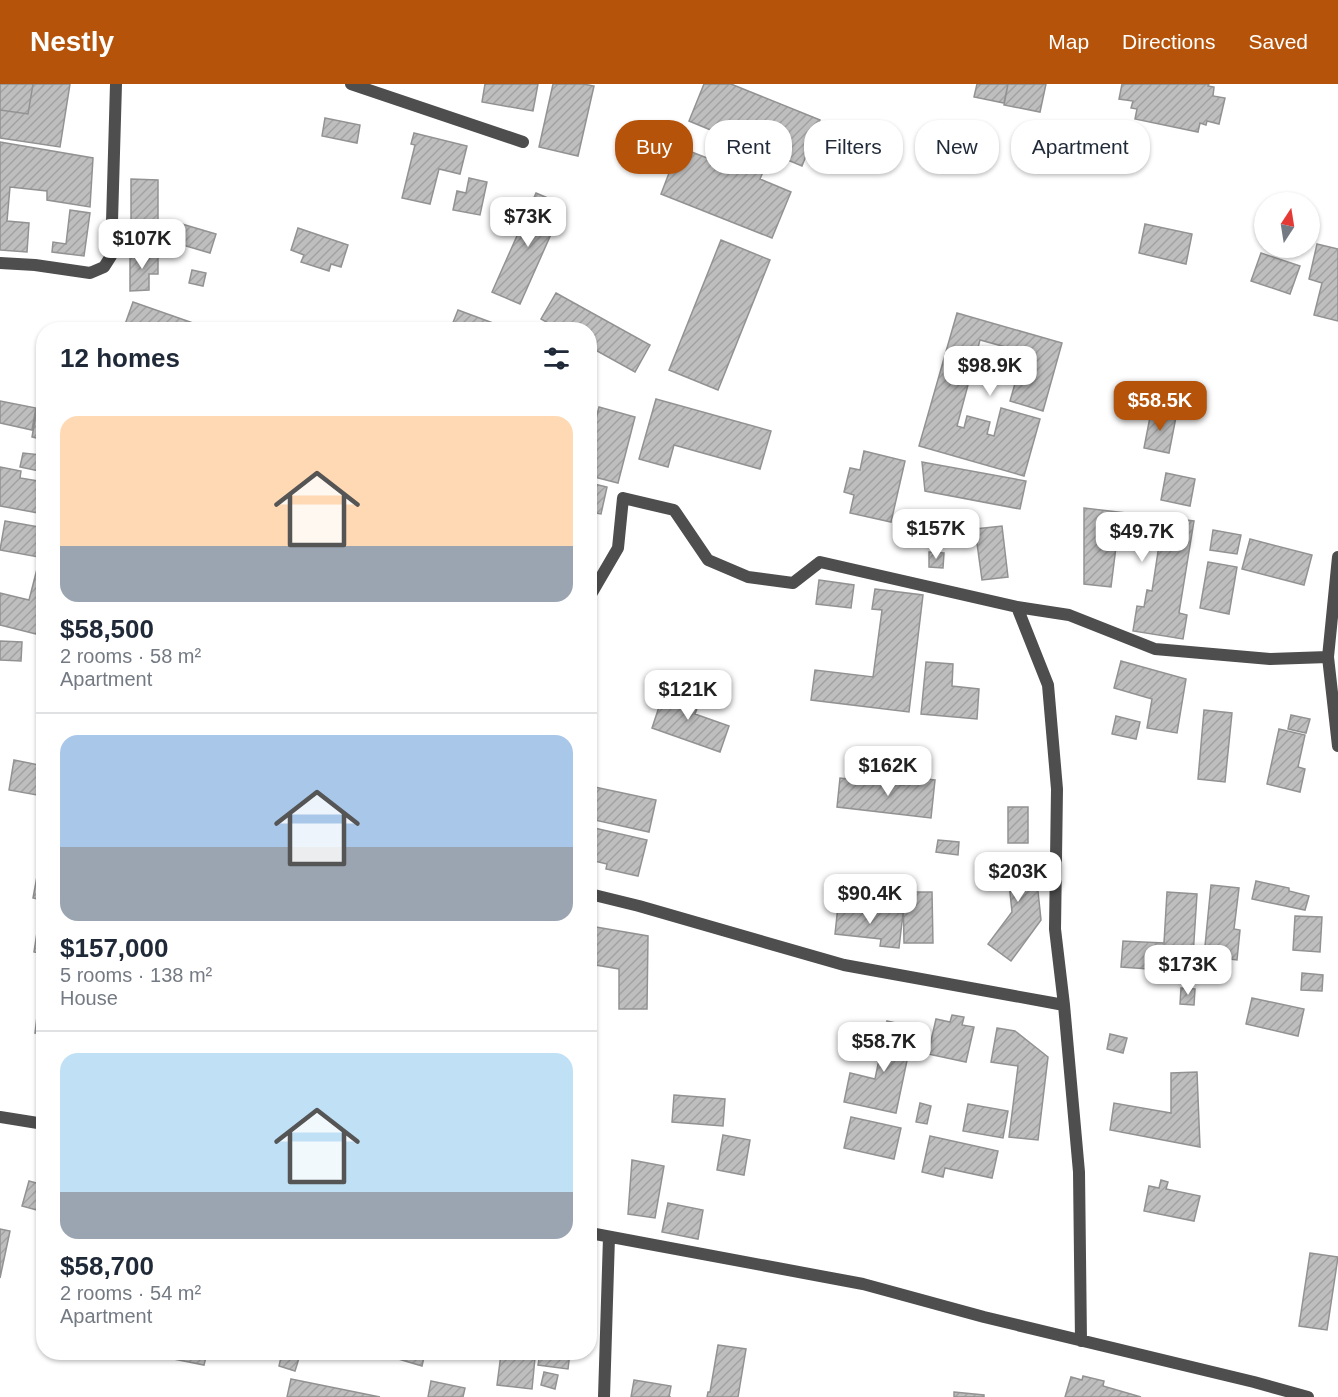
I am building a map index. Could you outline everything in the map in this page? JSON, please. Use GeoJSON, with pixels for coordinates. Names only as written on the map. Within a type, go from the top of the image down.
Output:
{"type":"FeatureCollection","features":[{"type":"Feature","properties":{"kind":"street"},"geometry":{"type":"LineString","coordinates":[[0,263],[35,265],[90,273],[104,267],[111,256],[116,84]]}},
{"type":"Feature","properties":{"kind":"street"},"geometry":{"type":"LineString","coordinates":[[351,84],[523,141]]}},
{"type":"Feature","properties":{"kind":"street"},"geometry":{"type":"LineString","coordinates":[[597,584],[618,548],[623,498],[674,510],[708,560],[748,577],[793,583],[820,562],[1017,607],[1069,615],[1155,649],[1270,659],[1328,657]]}},
{"type":"Feature","properties":{"kind":"street"},"geometry":{"type":"LineString","coordinates":[[1338,557],[1328,657],[1338,746]]}},
{"type":"Feature","properties":{"kind":"street"},"geometry":{"type":"LineString","coordinates":[[1017,607],[1048,685],[1057,789],[1055,929],[1079,1172],[1081,1341]]}},
{"type":"Feature","properties":{"kind":"street"},"geometry":{"type":"LineString","coordinates":[[597,896],[844,964],[1064,1005]]}},
{"type":"Feature","properties":{"kind":"street"},"geometry":{"type":"LineString","coordinates":[[0,1117],[36,1123]]}},
{"type":"Feature","properties":{"kind":"street"},"geometry":{"type":"LineString","coordinates":[[597,1234],[862,1284],[984,1317],[1308,1397]]}},
{"type":"Feature","properties":{"kind":"street"},"geometry":{"type":"LineString","coordinates":[[604,1397],[609,1237]]}},
{"type":"Feature","properties":{"kind":"building"},"geometry":{"type":"Polygon","coordinates":[[[0,84],[33,84],[28,114],[0,110],[0,84]]]}},
{"type":"Feature","properties":{"kind":"building"},"geometry":{"type":"Polygon","coordinates":[[[33,84],[70,84],[60,147],[0,138],[0,110],[28,114],[33,84]]]}},
{"type":"Feature","properties":{"kind":"building"},"geometry":{"type":"Polygon","coordinates":[[[485,84],[538,84],[533,111],[482,102],[485,84]]]}},
{"type":"Feature","properties":{"kind":"building"},"geometry":{"type":"Polygon","coordinates":[[[553,84],[594,86],[578,156],[539,147],[553,84]]]}},
{"type":"Feature","properties":{"kind":"building"},"geometry":{"type":"Polygon","coordinates":[[[704,84],[731,84],[820,120],[804,120],[802,166],[792,162],[792,120],[705,120],[705,128],[689,120],[704,84]]]}},
{"type":"Feature","properties":{"kind":"building"},"geometry":{"type":"Polygon","coordinates":[[[977,84],[1008,84],[1004,103],[974,97],[977,84]]]}},
{"type":"Feature","properties":{"kind":"building"},"geometry":{"type":"Polygon","coordinates":[[[1008,84],[1046,84],[1040,112],[1004,105],[1008,84]]]}},
{"type":"Feature","properties":{"kind":"building"},"geometry":{"type":"Polygon","coordinates":[[[1122,84],[1209,84],[1208,86],[1214,87],[1213,96],[1225,98],[1219,124],[1207,121],[1206,125],[1200,123],[1198,132],[1150,122],[1150,120],[1135,119],[1137,109],[1131,108],[1133,101],[1119,99],[1122,84]]]}},
{"type":"Feature","properties":{"kind":"building"},"geometry":{"type":"Polygon","coordinates":[[[325,118],[360,125],[357,143],[322,136],[325,118]]]}},
{"type":"Feature","properties":{"kind":"building"},"geometry":{"type":"Polygon","coordinates":[[[414,133],[467,146],[460,174],[439,169],[430,204],[402,198],[415,145],[411,144],[414,133]]]}},
{"type":"Feature","properties":{"kind":"building"},"geometry":{"type":"Polygon","coordinates":[[[0,142],[93,158],[90,207],[47,200],[47,191],[10,187],[7,221],[29,223],[27,252],[0,250],[0,142]]]}},
{"type":"Feature","properties":{"kind":"building"},"geometry":{"type":"Polygon","coordinates":[[[693,152],[705,157],[705,174],[762,174],[760,179],[791,192],[772,238],[661,194],[669,174],[693,174],[693,152]]]}},
{"type":"Feature","properties":{"kind":"building"},"geometry":{"type":"Polygon","coordinates":[[[469,178],[487,182],[480,215],[453,210],[457,191],[466,193],[469,178]]]}},
{"type":"Feature","properties":{"kind":"building"},"geometry":{"type":"Polygon","coordinates":[[[131,179],[158,180],[158,222],[131,222],[131,179]]]}},
{"type":"Feature","properties":{"kind":"building"},"geometry":{"type":"Polygon","coordinates":[[[536,193],[564,205],[520,304],[492,292],[536,193]]]}},
{"type":"Feature","properties":{"kind":"building"},"geometry":{"type":"Polygon","coordinates":[[[70,210],[90,213],[84,256],[52,252],[53,242],[66,244],[70,210]]]}},
{"type":"Feature","properties":{"kind":"building"},"geometry":{"type":"Polygon","coordinates":[[[182,224],[216,234],[210,253],[176,243],[182,224]]]}},
{"type":"Feature","properties":{"kind":"building"},"geometry":{"type":"Polygon","coordinates":[[[1145,224],[1192,234],[1186,264],[1139,253],[1145,224]]]}},
{"type":"Feature","properties":{"kind":"building"},"geometry":{"type":"Polygon","coordinates":[[[298,228],[348,245],[341,267],[331,264],[329,271],[301,262],[304,255],[291,250],[298,228]]]}},
{"type":"Feature","properties":{"kind":"building"},"geometry":{"type":"Polygon","coordinates":[[[721,240],[770,260],[718,390],[669,370],[721,240]]]}},
{"type":"Feature","properties":{"kind":"building"},"geometry":{"type":"Polygon","coordinates":[[[1320,245],[1338,249],[1338,321],[1314,315],[1322,283],[1309,279],[1314,258],[1320,258],[1320,245]]]}},
{"type":"Feature","properties":{"kind":"building"},"geometry":{"type":"Polygon","coordinates":[[[130,253],[158,253],[158,274],[149,274],[149,290],[130,291],[130,253]]]}},
{"type":"Feature","properties":{"kind":"building"},"geometry":{"type":"Polygon","coordinates":[[[1259,258],[1276,258],[1300,266],[1290,294],[1251,281],[1259,258]]]}},
{"type":"Feature","properties":{"kind":"building"},"geometry":{"type":"Polygon","coordinates":[[[192,270],[206,273],[203,286],[189,283],[192,270]]]}},
{"type":"Feature","properties":{"kind":"building"},"geometry":{"type":"Polygon","coordinates":[[[556,293],[650,345],[635,372],[597,351],[597,322],[546,322],[541,319],[556,293]]]}},
{"type":"Feature","properties":{"kind":"building"},"geometry":{"type":"Polygon","coordinates":[[[133,302],[190,322],[126,322],[133,302]]]}},
{"type":"Feature","properties":{"kind":"building"},"geometry":{"type":"Polygon","coordinates":[[[458,310],[490,322],[453,322],[458,310]]]}},
{"type":"Feature","properties":{"kind":"building"},"geometry":{"type":"Polygon","coordinates":[[[957,313],[1062,343],[1043,411],[1010,401],[1024,352],[980,340],[957,426],[964,428],[967,416],[990,422],[987,434],[994,436],[1001,408],[1040,419],[1024,476],[919,446],[957,313]]]}},
{"type":"Feature","properties":{"kind":"building"},"geometry":{"type":"Polygon","coordinates":[[[656,399],[771,431],[760,469],[674,445],[668,467],[639,459],[656,399]]]}},
{"type":"Feature","properties":{"kind":"building"},"geometry":{"type":"Polygon","coordinates":[[[0,401],[36,408],[32,430],[0,423],[0,401]]]}},
{"type":"Feature","properties":{"kind":"building"},"geometry":{"type":"Polygon","coordinates":[[[599,407],[635,417],[618,483],[597,478],[599,407]]]}},
{"type":"Feature","properties":{"kind":"building"},"geometry":{"type":"Polygon","coordinates":[[[1151,412],[1176,417],[1169,453],[1144,448],[1151,412]]]}},
{"type":"Feature","properties":{"kind":"building"},"geometry":{"type":"Polygon","coordinates":[[[36,415],[36,438],[32,437],[36,415]]]}},
{"type":"Feature","properties":{"kind":"building"},"geometry":{"type":"Polygon","coordinates":[[[864,451],[905,461],[891,522],[850,513],[854,495],[844,492],[850,468],[860,470],[864,451]]]}},
{"type":"Feature","properties":{"kind":"building"},"geometry":{"type":"Polygon","coordinates":[[[23,453],[36,454],[36,470],[20,467],[23,453]]]}},
{"type":"Feature","properties":{"kind":"building"},"geometry":{"type":"Polygon","coordinates":[[[922,462],[1026,481],[1020,509],[925,491],[922,462]]]}},
{"type":"Feature","properties":{"kind":"building"},"geometry":{"type":"Polygon","coordinates":[[[0,467],[21,471],[20,478],[36,481],[36,513],[0,506],[0,467]]]}},
{"type":"Feature","properties":{"kind":"building"},"geometry":{"type":"Polygon","coordinates":[[[1166,473],[1195,479],[1190,506],[1161,500],[1166,473]]]}},
{"type":"Feature","properties":{"kind":"building"},"geometry":{"type":"Polygon","coordinates":[[[597,485],[607,487],[601,514],[597,513],[597,485]]]}},
{"type":"Feature","properties":{"kind":"building"},"geometry":{"type":"Polygon","coordinates":[[[1084,508],[1194,521],[1179,613],[1187,615],[1183,639],[1133,631],[1137,606],[1144,607],[1147,590],[1152,591],[1159,545],[1145,543],[1145,549],[1116,547],[1111,587],[1084,584],[1084,508]]]}},
{"type":"Feature","properties":{"kind":"building"},"geometry":{"type":"Polygon","coordinates":[[[5,521],[36,527],[36,556],[0,550],[5,521]]]}},
{"type":"Feature","properties":{"kind":"building"},"geometry":{"type":"Polygon","coordinates":[[[1002,526],[1008,577],[982,580],[975,529],[1002,526]]]}},
{"type":"Feature","properties":{"kind":"building"},"geometry":{"type":"Polygon","coordinates":[[[1213,530],[1241,535],[1237,554],[1210,550],[1213,530]]]}},
{"type":"Feature","properties":{"kind":"building"},"geometry":{"type":"Polygon","coordinates":[[[1250,539],[1312,555],[1304,585],[1242,569],[1250,539]]]}},
{"type":"Feature","properties":{"kind":"building"},"geometry":{"type":"Polygon","coordinates":[[[929,552],[944,553],[943,568],[929,567],[929,552]]]}},
{"type":"Feature","properties":{"kind":"building"},"geometry":{"type":"Polygon","coordinates":[[[1208,562],[1237,567],[1229,614],[1200,608],[1208,562]]]}},
{"type":"Feature","properties":{"kind":"building"},"geometry":{"type":"Polygon","coordinates":[[[36,573],[36,634],[0,625],[0,593],[29,600],[36,573]]]}},
{"type":"Feature","properties":{"kind":"building"},"geometry":{"type":"Polygon","coordinates":[[[819,580],[854,585],[851,608],[816,604],[819,580]]]}},
{"type":"Feature","properties":{"kind":"building"},"geometry":{"type":"Polygon","coordinates":[[[875,589],[923,595],[909,712],[811,700],[815,670],[873,677],[882,610],[872,609],[875,589]]]}},
{"type":"Feature","properties":{"kind":"building"},"geometry":{"type":"Polygon","coordinates":[[[0,641],[22,642],[21,661],[0,660],[0,641]]]}},
{"type":"Feature","properties":{"kind":"building"},"geometry":{"type":"Polygon","coordinates":[[[1121,661],[1186,679],[1177,733],[1147,728],[1152,699],[1114,688],[1121,661]]]}},
{"type":"Feature","properties":{"kind":"building"},"geometry":{"type":"Polygon","coordinates":[[[926,662],[953,664],[952,686],[979,689],[977,719],[921,714],[926,662]]]}},
{"type":"Feature","properties":{"kind":"building"},"geometry":{"type":"Polygon","coordinates":[[[666,686],[701,698],[695,714],[729,726],[720,752],[652,728],[666,686]]]}},
{"type":"Feature","properties":{"kind":"building"},"geometry":{"type":"Polygon","coordinates":[[[1204,710],[1232,713],[1225,782],[1198,779],[1204,710]]]}},
{"type":"Feature","properties":{"kind":"building"},"geometry":{"type":"Polygon","coordinates":[[[1291,715],[1310,719],[1306,733],[1288,729],[1291,715]]]}},
{"type":"Feature","properties":{"kind":"building"},"geometry":{"type":"Polygon","coordinates":[[[1116,716],[1140,722],[1136,739],[1112,734],[1116,716]]]}},
{"type":"Feature","properties":{"kind":"building"},"geometry":{"type":"Polygon","coordinates":[[[1279,729],[1305,735],[1298,767],[1305,769],[1300,792],[1267,784],[1279,729]]]}},
{"type":"Feature","properties":{"kind":"building"},"geometry":{"type":"Polygon","coordinates":[[[14,760],[36,764],[36,795],[9,790],[14,760]]]}},
{"type":"Feature","properties":{"kind":"building"},"geometry":{"type":"Polygon","coordinates":[[[904,777],[935,780],[931,818],[837,807],[840,778],[904,785],[904,777]]]}},
{"type":"Feature","properties":{"kind":"building"},"geometry":{"type":"Polygon","coordinates":[[[597,787],[656,800],[649,832],[597,821],[597,787]]]}},
{"type":"Feature","properties":{"kind":"building"},"geometry":{"type":"Polygon","coordinates":[[[1008,807],[1028,807],[1028,843],[1008,843],[1008,807]]]}},
{"type":"Feature","properties":{"kind":"building"},"geometry":{"type":"Polygon","coordinates":[[[597,829],[647,840],[638,876],[606,869],[607,864],[597,862],[597,829]]]}},
{"type":"Feature","properties":{"kind":"building"},"geometry":{"type":"Polygon","coordinates":[[[938,840],[959,842],[958,855],[936,852],[938,840]]]}},
{"type":"Feature","properties":{"kind":"building"},"geometry":{"type":"Polygon","coordinates":[[[1034,853],[1041,920],[1011,961],[988,944],[1012,912],[1009,883],[997,884],[995,857],[1034,853]]]}},
{"type":"Feature","properties":{"kind":"building"},"geometry":{"type":"Polygon","coordinates":[[[1256,881],[1289,888],[1289,891],[1309,896],[1305,910],[1252,899],[1256,881]]]}},
{"type":"Feature","properties":{"kind":"building"},"geometry":{"type":"Polygon","coordinates":[[[36,882],[36,899],[33,898],[36,882]]]}},
{"type":"Feature","properties":{"kind":"building"},"geometry":{"type":"Polygon","coordinates":[[[1211,885],[1239,888],[1234,929],[1240,930],[1237,960],[1204,956],[1211,885]]]}},
{"type":"Feature","properties":{"kind":"building"},"geometry":{"type":"Polygon","coordinates":[[[903,892],[932,892],[933,943],[904,943],[903,892]]]}},
{"type":"Feature","properties":{"kind":"building"},"geometry":{"type":"Polygon","coordinates":[[[1167,892],[1197,894],[1192,972],[1121,967],[1123,941],[1164,943],[1167,892]]]}},
{"type":"Feature","properties":{"kind":"building"},"geometry":{"type":"Polygon","coordinates":[[[838,906],[903,913],[899,948],[880,946],[881,939],[835,934],[838,906]]]}},
{"type":"Feature","properties":{"kind":"building"},"geometry":{"type":"Polygon","coordinates":[[[1295,916],[1322,917],[1320,952],[1293,950],[1295,916]]]}},
{"type":"Feature","properties":{"kind":"building"},"geometry":{"type":"Polygon","coordinates":[[[597,927],[648,936],[647,1009],[619,1009],[619,969],[597,965],[597,927]]]}},
{"type":"Feature","properties":{"kind":"building"},"geometry":{"type":"Polygon","coordinates":[[[1302,973],[1323,975],[1322,991],[1301,990],[1302,973]]]}},
{"type":"Feature","properties":{"kind":"building"},"geometry":{"type":"Polygon","coordinates":[[[1181,988],[1195,989],[1194,1005],[1180,1004],[1181,988]]]}},
{"type":"Feature","properties":{"kind":"building"},"geometry":{"type":"Polygon","coordinates":[[[1252,998],[1304,1009],[1298,1036],[1246,1024],[1252,998]]]}},
{"type":"Feature","properties":{"kind":"building"},"geometry":{"type":"Polygon","coordinates":[[[952,1015],[964,1017],[962,1025],[974,1027],[966,1062],[928,1054],[936,1019],[950,1022],[952,1015]]]}},
{"type":"Feature","properties":{"kind":"building"},"geometry":{"type":"Polygon","coordinates":[[[887,1021],[914,1027],[896,1113],[844,1102],[850,1073],[875,1079],[887,1021]]]}},
{"type":"Feature","properties":{"kind":"building"},"geometry":{"type":"Polygon","coordinates":[[[997,1028],[1015,1031],[1048,1057],[1038,1140],[1009,1137],[1018,1066],[991,1062],[997,1028]]]}},
{"type":"Feature","properties":{"kind":"building"},"geometry":{"type":"Polygon","coordinates":[[[1110,1034],[1127,1038],[1123,1053],[1107,1049],[1110,1034]]]}},
{"type":"Feature","properties":{"kind":"building"},"geometry":{"type":"Polygon","coordinates":[[[1197,1072],[1200,1147],[1110,1130],[1114,1103],[1171,1113],[1171,1073],[1197,1072]]]}},
{"type":"Feature","properties":{"kind":"building"},"geometry":{"type":"Polygon","coordinates":[[[674,1095],[725,1099],[723,1126],[672,1122],[674,1095]]]}},
{"type":"Feature","properties":{"kind":"building"},"geometry":{"type":"Polygon","coordinates":[[[920,1103],[931,1106],[927,1124],[916,1122],[920,1103]]]}},
{"type":"Feature","properties":{"kind":"building"},"geometry":{"type":"Polygon","coordinates":[[[968,1104],[1008,1111],[1003,1138],[963,1131],[968,1104]]]}},
{"type":"Feature","properties":{"kind":"building"},"geometry":{"type":"Polygon","coordinates":[[[851,1117],[901,1128],[894,1159],[844,1148],[851,1117]]]}},
{"type":"Feature","properties":{"kind":"building"},"geometry":{"type":"Polygon","coordinates":[[[723,1135],[750,1140],[744,1175],[717,1170],[723,1135]]]}},
{"type":"Feature","properties":{"kind":"building"},"geometry":{"type":"Polygon","coordinates":[[[930,1136],[998,1151],[992,1178],[945,1168],[943,1177],[922,1172],[930,1136]]]}},
{"type":"Feature","properties":{"kind":"building"},"geometry":{"type":"Polygon","coordinates":[[[632,1160],[664,1166],[655,1218],[628,1214],[632,1160]]]}},
{"type":"Feature","properties":{"kind":"building"},"geometry":{"type":"Polygon","coordinates":[[[1161,1180],[1168,1182],[1166,1189],[1200,1196],[1194,1221],[1144,1211],[1149,1186],[1159,1188],[1161,1180]]]}},
{"type":"Feature","properties":{"kind":"building"},"geometry":{"type":"Polygon","coordinates":[[[29,1181],[36,1183],[36,1210],[22,1206],[29,1181]]]}},
{"type":"Feature","properties":{"kind":"building"},"geometry":{"type":"Polygon","coordinates":[[[668,1203],[703,1210],[698,1239],[662,1232],[668,1203]]]}},
{"type":"Feature","properties":{"kind":"building"},"geometry":{"type":"Polygon","coordinates":[[[0,1229],[10,1231],[0,1278],[0,1229]]]}},
{"type":"Feature","properties":{"kind":"building"},"geometry":{"type":"Polygon","coordinates":[[[1310,1253],[1338,1257],[1327,1330],[1299,1326],[1310,1253]]]}},
{"type":"Feature","properties":{"kind":"building"},"geometry":{"type":"Polygon","coordinates":[[[718,1345],[746,1349],[738,1397],[707,1397],[710,1392],[718,1345]]]}},
{"type":"Feature","properties":{"kind":"building"},"geometry":{"type":"Polygon","coordinates":[[[179,1360],[205,1360],[204,1365],[179,1360]]]}},
{"type":"Feature","properties":{"kind":"building"},"geometry":{"type":"Polygon","coordinates":[[[280,1360],[298,1360],[295,1371],[279,1366],[280,1360]]]}},
{"type":"Feature","properties":{"kind":"building"},"geometry":{"type":"Polygon","coordinates":[[[402,1360],[423,1360],[422,1366],[402,1360]]]}},
{"type":"Feature","properties":{"kind":"building"},"geometry":{"type":"Polygon","coordinates":[[[500,1360],[535,1360],[532,1389],[497,1385],[500,1360]]]}},
{"type":"Feature","properties":{"kind":"building"},"geometry":{"type":"Polygon","coordinates":[[[539,1360],[569,1360],[568,1369],[538,1365],[539,1360]]]}},
{"type":"Feature","properties":{"kind":"building"},"geometry":{"type":"Polygon","coordinates":[[[544,1372],[558,1375],[555,1389],[541,1385],[544,1372]]]}},
{"type":"Feature","properties":{"kind":"building"},"geometry":{"type":"Polygon","coordinates":[[[1083,1376],[1104,1381],[1103,1386],[1141,1397],[1065,1397],[1071,1377],[1082,1380],[1083,1376]]]}},
{"type":"Feature","properties":{"kind":"building"},"geometry":{"type":"Polygon","coordinates":[[[291,1379],[380,1397],[287,1397],[291,1379]]]}},
{"type":"Feature","properties":{"kind":"building"},"geometry":{"type":"Polygon","coordinates":[[[634,1380],[671,1386],[669,1397],[631,1397],[634,1380]]]}},
{"type":"Feature","properties":{"kind":"building"},"geometry":{"type":"Polygon","coordinates":[[[431,1381],[465,1388],[463,1397],[428,1397],[431,1381]]]}},
{"type":"Feature","properties":{"kind":"building"},"geometry":{"type":"Polygon","coordinates":[[[954,1392],[984,1395],[984,1397],[954,1397],[954,1392]]]}}]}
